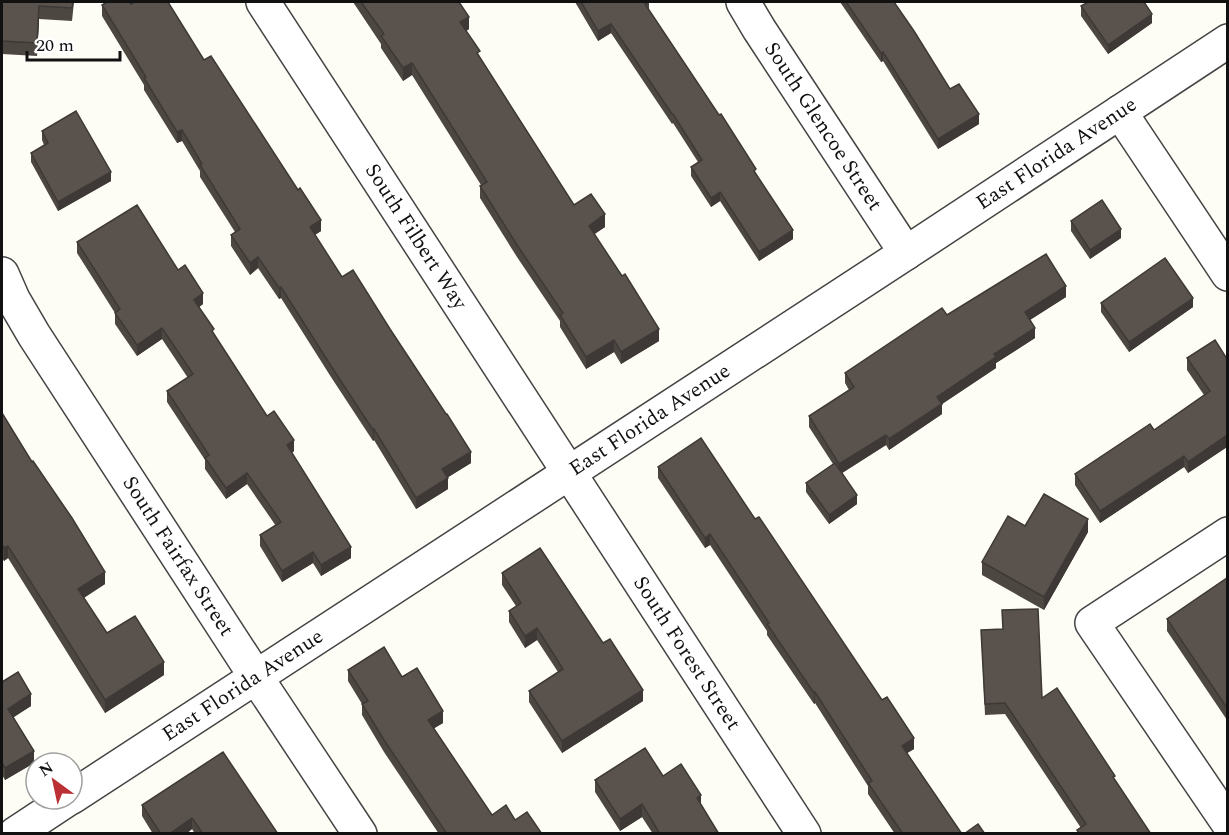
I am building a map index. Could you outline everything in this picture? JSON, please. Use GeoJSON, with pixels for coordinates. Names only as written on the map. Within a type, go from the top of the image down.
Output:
{"type":"FeatureCollection","features":[{"type":"Feature","properties":{"kind":"street","name":"South Filbert Way"},"geometry":{"type":"LineString","coordinates":[[263,2],[569,472]]}},
{"type":"Feature","properties":{"kind":"street","name":"South Glencoe Street"},"geometry":{"type":"LineString","coordinates":[[743,2],[906,253]]}},
{"type":"Feature","properties":{"kind":"street","name":"East Florida Avenue"},"geometry":{"type":"LineString","coordinates":[[84,789],[1227,41]]}},
{"type":"Feature","properties":{"kind":"street"},"geometry":{"type":"LineString","coordinates":[[1120,112],[1227,274]]}},
{"type":"Feature","properties":{"kind":"street","name":"South Fairfax Street"},"geometry":{"type":"LineString","coordinates":[[2,274],[13,299],[34,334],[360,834]]}},
{"type":"Feature","properties":{"kind":"street","name":"South Forest Street"},"geometry":{"type":"LineString","coordinates":[[569,472],[804,834]]}},
{"type":"Feature","properties":{"kind":"street"},"geometry":{"type":"LineString","coordinates":[[1227,534],[1092,623],[1227,823]]}},
{"type":"Feature","properties":{"kind":"street","name":"East Florida Avenue"},"geometry":{"type":"LineString","coordinates":[[15,834],[50,811]]}},
{"type":"Feature","properties":{"kind":"building"},"geometry":{"type":"Polygon","coordinates":[[[2,2],[73,2],[72,8],[39,6],[37,43],[2,41],[2,2]]]}},
{"type":"Feature","properties":{"kind":"building"},"geometry":{"type":"Polygon","coordinates":[[[107,2],[130,2],[131,4],[168,2],[204,60],[211,56],[298,190],[300,188],[321,220],[310,227],[342,277],[353,270],[471,452],[442,469],[448,478],[416,498],[374,429],[281,287],[279,288],[258,257],[250,263],[231,235],[240,229],[200,165],[202,164],[182,130],[177,132],[144,78],[146,77],[102,5],[107,2]]]}},
{"type":"Feature","properties":{"kind":"building"},"geometry":{"type":"Polygon","coordinates":[[[361,2],[459,2],[469,17],[460,22],[480,51],[477,53],[574,205],[591,194],[605,214],[589,226],[622,276],[625,274],[659,329],[621,352],[614,340],[586,357],[560,315],[563,313],[480,186],[487,182],[412,63],[403,68],[381,36],[384,34],[361,2]]]}},
{"type":"Feature","properties":{"kind":"building"},"geometry":{"type":"Polygon","coordinates":[[[581,2],[649,2],[645,4],[719,115],[721,114],[756,169],[754,171],[793,230],[759,252],[720,192],[711,198],[691,167],[702,160],[611,24],[598,31],[581,2]]]}},
{"type":"Feature","properties":{"kind":"building"},"geometry":{"type":"Polygon","coordinates":[[[846,2],[894,2],[950,89],[959,84],[979,114],[938,139],[883,52],[881,53],[846,2]]]}},
{"type":"Feature","properties":{"kind":"building"},"geometry":{"type":"Polygon","coordinates":[[[1088,2],[1144,2],[1152,14],[1108,45],[1081,6],[1088,2]]]}},
{"type":"Feature","properties":{"kind":"building"},"geometry":{"type":"Polygon","coordinates":[[[76,111],[111,172],[58,202],[31,153],[48,143],[42,131],[76,111]]]}},
{"type":"Feature","properties":{"kind":"building"},"geometry":{"type":"Polygon","coordinates":[[[1102,200],[1121,229],[1090,250],[1071,221],[1102,200]]]}},
{"type":"Feature","properties":{"kind":"building"},"geometry":{"type":"Polygon","coordinates":[[[137,205],[178,270],[185,265],[203,293],[194,300],[214,329],[212,331],[267,416],[274,411],[294,440],[287,445],[351,547],[321,565],[313,552],[282,571],[260,535],[281,522],[247,473],[226,488],[205,458],[209,455],[167,391],[193,374],[162,328],[137,345],[115,313],[120,309],[77,242],[137,205]]]}},
{"type":"Feature","properties":{"kind":"building"},"geometry":{"type":"Polygon","coordinates":[[[1046,254],[1066,286],[1025,312],[1035,328],[994,354],[996,357],[937,397],[942,404],[889,439],[886,435],[839,464],[809,416],[854,387],[845,373],[942,308],[947,315],[1046,254]]]}},
{"type":"Feature","properties":{"kind":"building"},"geometry":{"type":"Polygon","coordinates":[[[1165,258],[1193,298],[1129,342],[1101,303],[1165,258]]]}},
{"type":"Feature","properties":{"kind":"building"},"geometry":{"type":"Polygon","coordinates":[[[1215,340],[1227,359],[1227,435],[1188,462],[1184,456],[1100,511],[1075,474],[1150,424],[1154,430],[1210,391],[1187,358],[1215,340]]]}},
{"type":"Feature","properties":{"kind":"building"},"geometry":{"type":"Polygon","coordinates":[[[2,413],[105,572],[78,589],[107,633],[135,616],[164,662],[105,700],[8,546],[4,548],[2,545],[2,413]]]}},
{"type":"Feature","properties":{"kind":"building"},"geometry":{"type":"Polygon","coordinates":[[[701,438],[755,519],[759,517],[882,700],[887,697],[914,738],[902,746],[962,834],[903,834],[868,783],[872,781],[815,692],[767,624],[769,623],[710,534],[705,538],[658,467],[701,438]]]}},
{"type":"Feature","properties":{"kind":"building"},"geometry":{"type":"Polygon","coordinates":[[[835,463],[857,495],[829,515],[806,483],[835,463]]]}},
{"type":"Feature","properties":{"kind":"building"},"geometry":{"type":"Polygon","coordinates":[[[1044,494],[1088,519],[1044,597],[982,562],[1008,516],[1025,526],[1044,494]]]}},
{"type":"Feature","properties":{"kind":"building"},"geometry":{"type":"Polygon","coordinates":[[[540,548],[603,643],[610,639],[643,690],[562,741],[529,691],[563,669],[537,628],[525,636],[509,611],[521,603],[502,573],[540,548]]]}},
{"type":"Feature","properties":{"kind":"building"},"geometry":{"type":"Polygon","coordinates":[[[1227,578],[1227,708],[1167,619],[1227,578]]]}},
{"type":"Feature","properties":{"kind":"building"},"geometry":{"type":"Polygon","coordinates":[[[1038,609],[1042,698],[1057,688],[1151,834],[1079,834],[1077,830],[1086,824],[1005,703],[985,704],[981,630],[1003,629],[1002,610],[1038,609]]]}},
{"type":"Feature","properties":{"kind":"building"},"geometry":{"type":"Polygon","coordinates":[[[384,647],[402,677],[417,668],[443,711],[428,720],[492,815],[506,805],[515,820],[527,812],[542,834],[447,834],[362,704],[368,701],[348,670],[384,647]]]}},
{"type":"Feature","properties":{"kind":"building"},"geometry":{"type":"Polygon","coordinates":[[[18,672],[31,694],[8,709],[34,751],[24,751],[24,757],[5,768],[2,763],[2,682],[18,672]]]}},
{"type":"Feature","properties":{"kind":"building"},"geometry":{"type":"Polygon","coordinates":[[[645,748],[663,776],[681,764],[701,795],[697,798],[719,834],[660,834],[642,804],[620,819],[595,780],[645,748]]]}},
{"type":"Feature","properties":{"kind":"building"},"geometry":{"type":"Polygon","coordinates":[[[223,752],[278,834],[203,834],[192,818],[169,834],[161,834],[142,805],[223,752]]]}},
{"type":"Feature","properties":{"kind":"building"},"geometry":{"type":"Polygon","coordinates":[[[978,824],[985,834],[964,834],[978,824]]]}}]}
